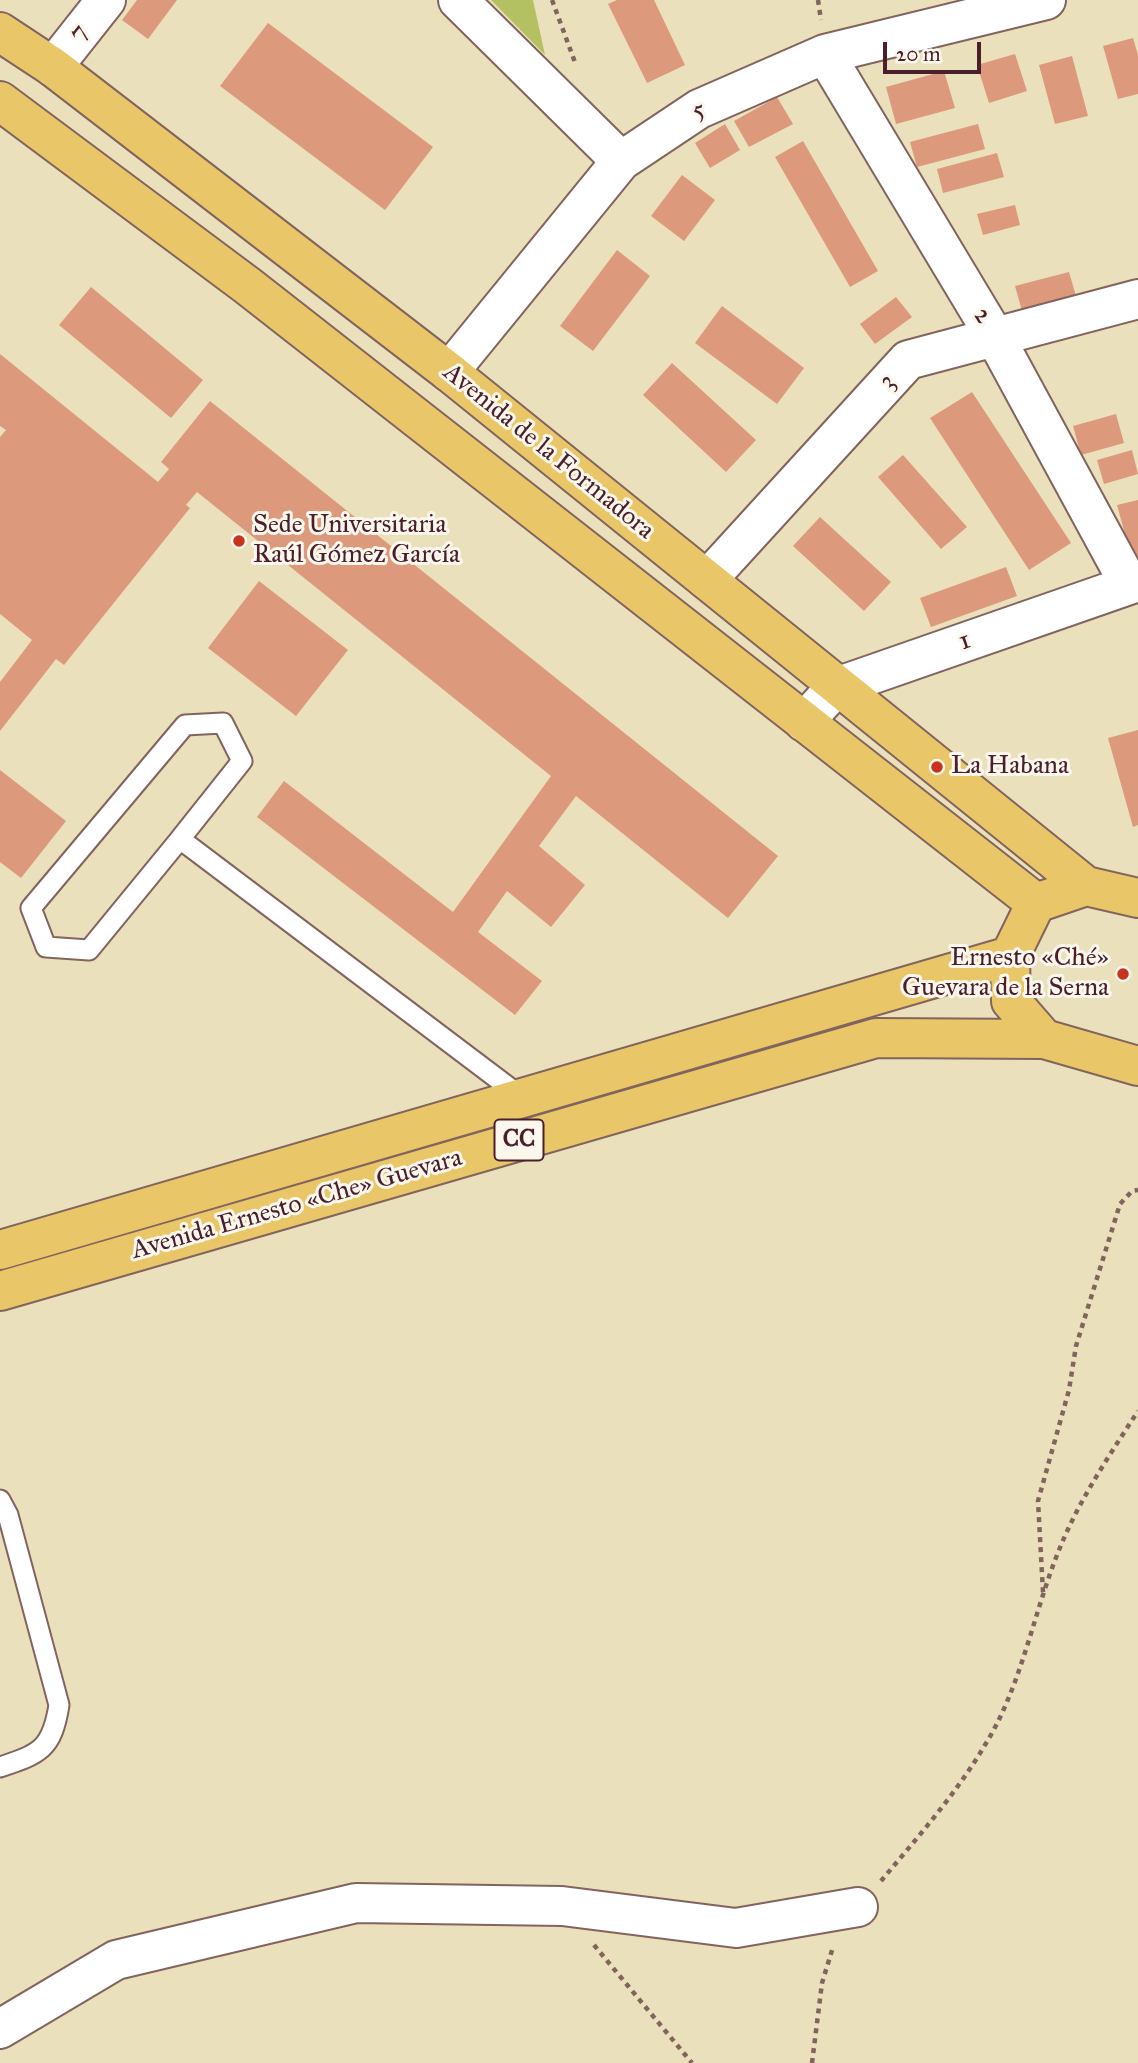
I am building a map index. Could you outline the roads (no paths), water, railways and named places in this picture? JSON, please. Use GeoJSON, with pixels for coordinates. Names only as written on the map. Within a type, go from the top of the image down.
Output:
{"type":"FeatureCollection","features":[{"type":"Feature","properties":{"kind":"main road","name":"Avenida de la Formadora"},"geometry":{"type":"LineString","coordinates":[[0,32],[53,67],[449,372],[836,687],[1086,886]]}},
{"type":"Feature","properties":{"kind":"main road","name":"Avenida de la Formadora"},"geometry":{"type":"LineString","coordinates":[[0,101],[248,286],[1036,903]]}},
{"type":"Feature","properties":{"kind":"main road"},"geometry":{"type":"LineString","coordinates":[[1044,1039],[1011,1001],[1010,956],[1036,903],[1086,886],[1138,898]]}},
{"type":"Feature","properties":{"kind":"main road","name":"Avenida Ernesto «Che» Guevara"},"geometry":{"type":"LineString","coordinates":[[0,1250],[1010,956]]}},
{"type":"Feature","properties":{"kind":"main road","name":"Avenida Ernesto «Che» Guevara"},"geometry":{"type":"LineString","coordinates":[[0,1291],[876,1038],[1044,1039]]}},
{"type":"Feature","properties":{"kind":"main road","name":"CC"},"geometry":{"type":"LineString","coordinates":[[1044,1039],[1138,1066]]}},
{"type":"Feature","properties":{"kind":"street","name":"7"},"geometry":{"type":"LineString","coordinates":[[53,67],[106,0]]}},
{"type":"Feature","properties":{"kind":"street"},"geometry":{"type":"LineString","coordinates":[[458,0],[621,161]]}},
{"type":"Feature","properties":{"kind":"street","name":"5"},"geometry":{"type":"LineString","coordinates":[[449,372],[621,161],[699,109],[825,54],[1046,0]]}},
{"type":"Feature","properties":{"kind":"street","name":"2"},"geometry":{"type":"LineString","coordinates":[[825,54],[995,337],[1134,583]]}},
{"type":"Feature","properties":{"kind":"street","name":"3"},"geometry":{"type":"LineString","coordinates":[[707,580],[908,360],[1138,299]]}},
{"type":"Feature","properties":{"kind":"street","name":"1"},"geometry":{"type":"LineString","coordinates":[[804,722],[836,687],[1134,583]]}},
{"type":"Feature","properties":{"kind":"street"},"geometry":{"type":"LineString","coordinates":[[0,2028],[116,1960],[356,1903],[562,1906],[736,1928],[858,1907]]}},
{"type":"Feature","properties":{"kind":"lane"},"geometry":{"type":"LineString","coordinates":[[223,723],[242,761],[180,839],[89,950],[46,947],[32,908],[185,725],[223,723]]}},
{"type":"Feature","properties":{"kind":"lane"},"geometry":{"type":"LineString","coordinates":[[180,839],[523,1097],[538,1135]]}},
{"type":"Feature","properties":{"kind":"lane"},"geometry":{"type":"LineString","coordinates":[[0,1500],[8,1515],[59,1705],[56,1723],[45,1744],[34,1756],[0,1767]]}},
{"type":"Feature","properties":{"kind":"place","name":"Sede Universitaria Raúl Gómez García"},"geometry":{"type":"Point","coordinates":[239,541]}},
{"type":"Feature","properties":{"kind":"place","name":"La Habana"},"geometry":{"type":"Point","coordinates":[937,767]}},
{"type":"Feature","properties":{"kind":"place","name":"Ernesto «Ché» Guevara de la Serna"},"geometry":{"type":"Point","coordinates":[1123,974]}}]}
